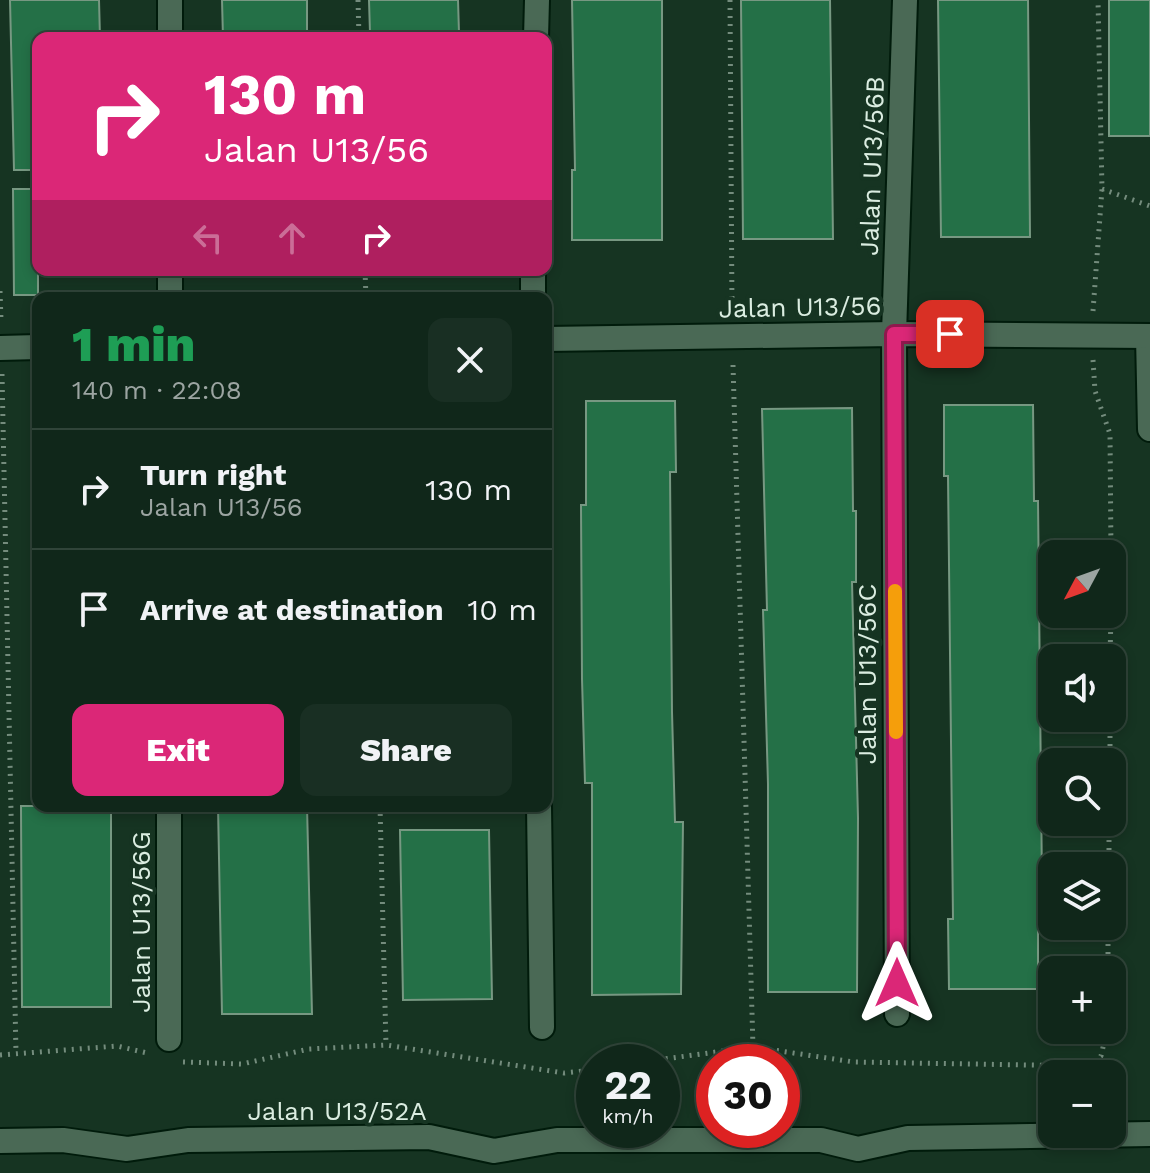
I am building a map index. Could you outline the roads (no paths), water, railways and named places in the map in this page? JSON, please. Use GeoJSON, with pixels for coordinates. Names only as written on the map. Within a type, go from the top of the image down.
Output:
{"type":"FeatureCollection","features":[{"type":"Feature","properties":{"kind":"street"},"geometry":{"type":"LineString","coordinates":[[170,0],[170,32]]}},
{"type":"Feature","properties":{"kind":"street"},"geometry":{"type":"LineString","coordinates":[[536,32],[537,0]]}},
{"type":"Feature","properties":{"kind":"street","name":"Jalan U13/56B"},"geometry":{"type":"LineString","coordinates":[[894,334],[905,0]]}},
{"type":"Feature","properties":{"kind":"street","name":"Jalan U13/56"},"geometry":{"type":"LineString","coordinates":[[552,339],[894,334],[1149,336]]}},
{"type":"Feature","properties":{"kind":"street","name":"Jalan U13/56C"},"geometry":{"type":"LineString","coordinates":[[894,334],[897,1014]]}},
{"type":"Feature","properties":{"kind":"street"},"geometry":{"type":"LineString","coordinates":[[1149,336],[1150,429]]}},
{"type":"Feature","properties":{"kind":"street"},"geometry":{"type":"LineString","coordinates":[[1,348],[32,347]]}},
{"type":"Feature","properties":{"kind":"street","name":"Jalan U13/56G"},"geometry":{"type":"LineString","coordinates":[[169,812],[174,1050]]}},
{"type":"Feature","properties":{"kind":"street"},"geometry":{"type":"LineString","coordinates":[[539,812],[542,1027]]}},
{"type":"Feature","properties":{"kind":"street","name":"Jalan U13/52A"},"geometry":{"type":"LineString","coordinates":[[0,1141],[63,1140],[127,1161],[188,1140],[429,1137],[496,1162],[557,1140],[821,1140],[858,1161],[908,1138],[1150,1134]]}}]}
